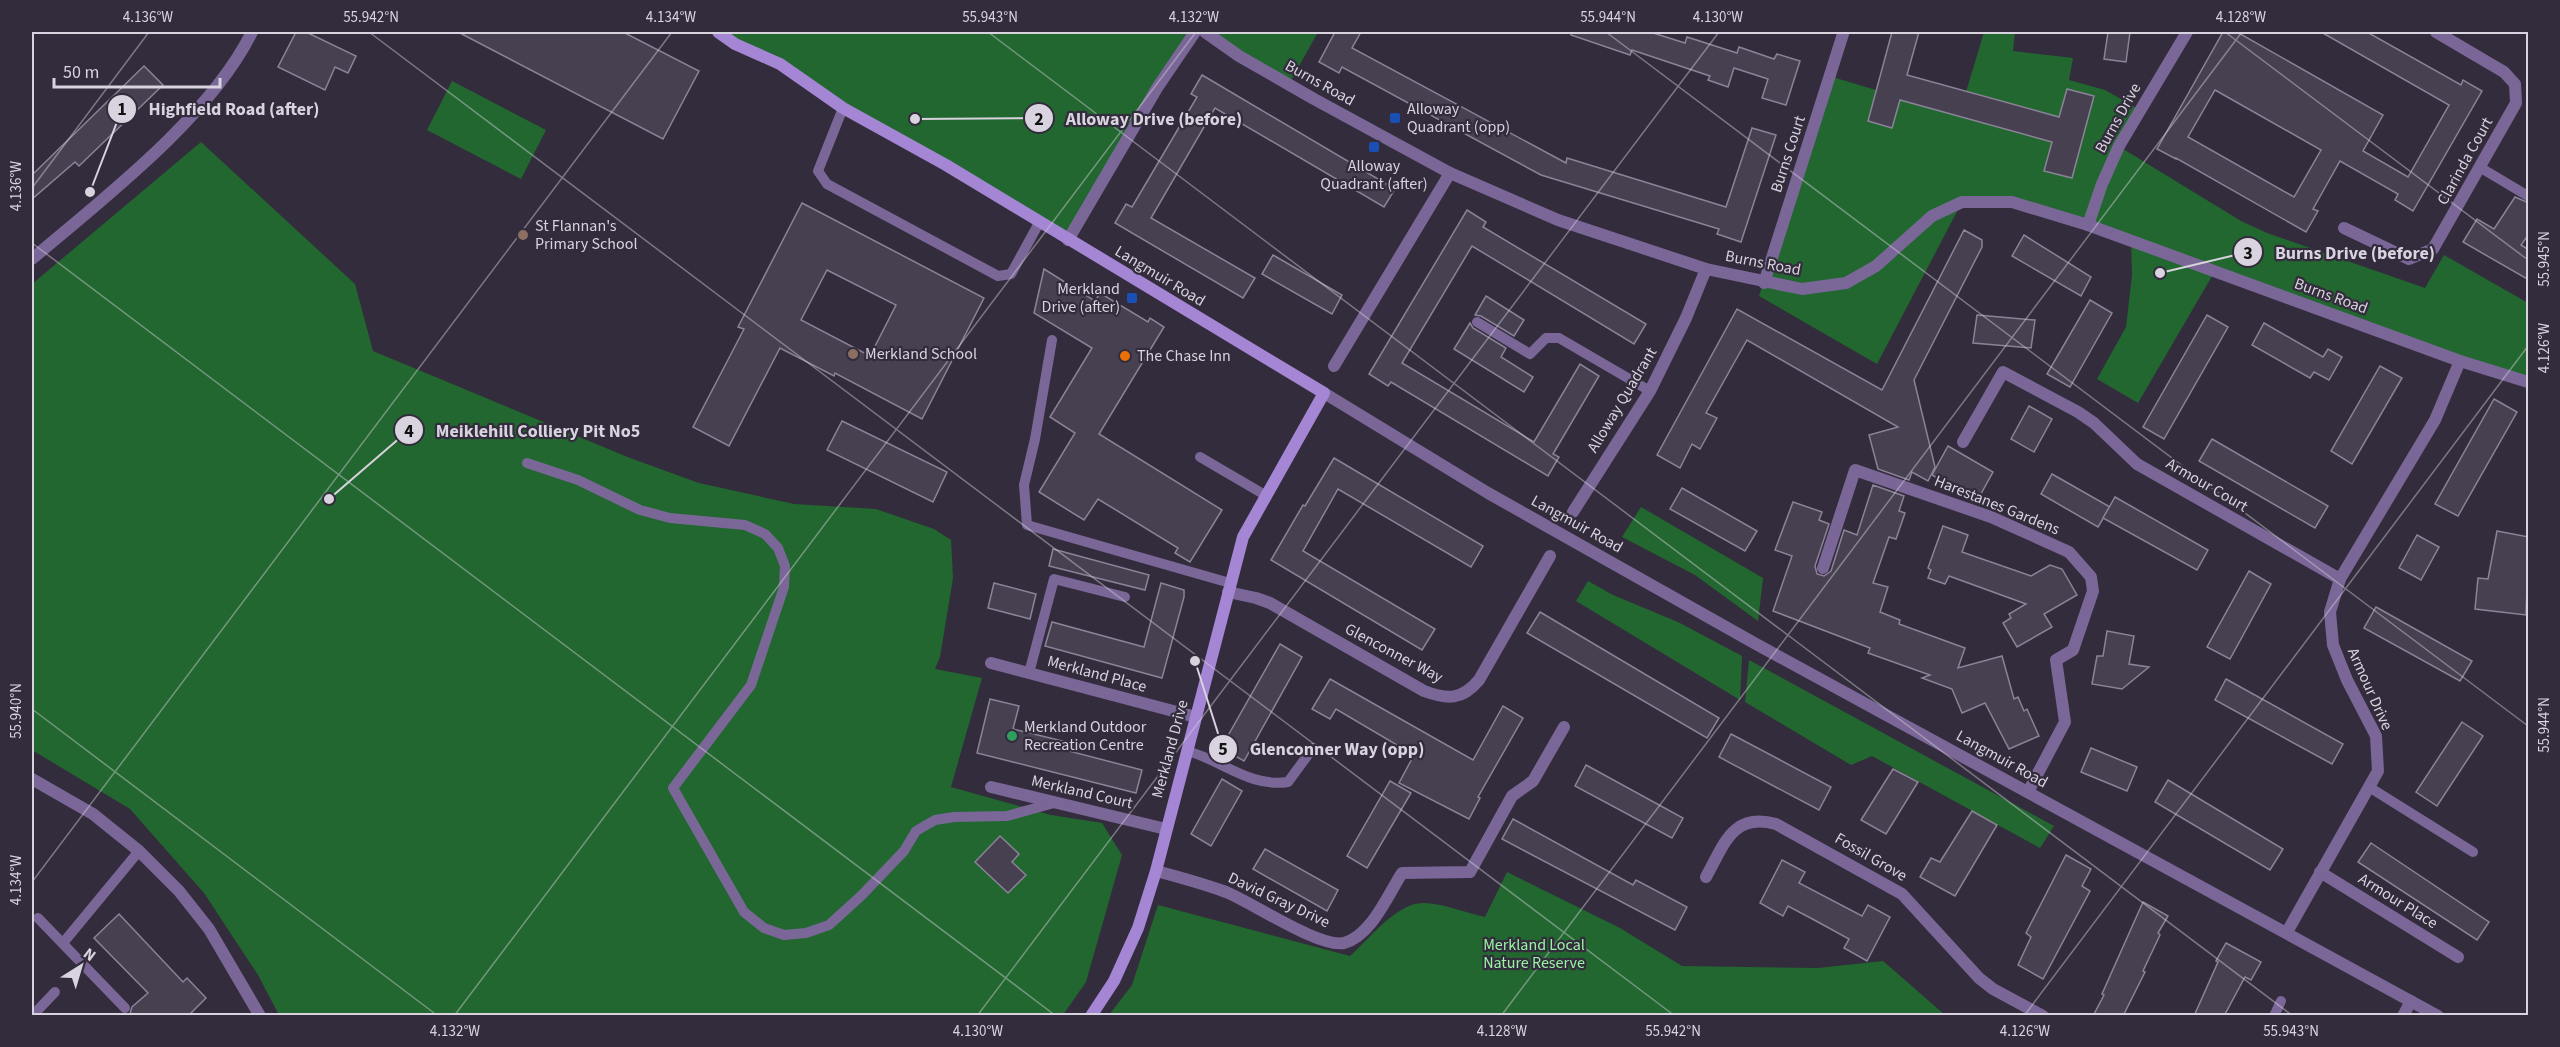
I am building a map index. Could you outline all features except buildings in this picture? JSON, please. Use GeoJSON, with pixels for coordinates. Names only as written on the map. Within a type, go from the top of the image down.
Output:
{"type":"FeatureCollection","features":[{"type":"Feature","properties":{"kind":"street"},"geometry":{"type":"LineString","coordinates":[[32,259],[133,173],[195,111],[243,50],[252,32]]}},
{"type":"Feature","properties":{"kind":"street","name":"Langmuir Road"},"geometry":{"type":"LineString","coordinates":[[718,32],[735,44],[780,64],[843,108],[946,165],[1488,493],[1756,644],[2438,1016]]}},
{"type":"Feature","properties":{"kind":"street"},"geometry":{"type":"LineString","coordinates":[[1068,240],[1157,88],[1195,32]]}},
{"type":"Feature","properties":{"kind":"street","name":"Burns Road"},"geometry":{"type":"LineString","coordinates":[[1205,32],[1239,56],[1450,173],[1558,220],[1706,269],[1764,283],[1802,289],[1846,283],[1876,266],[1932,216],[1962,202],[2012,202],[2088,225],[2460,361],[2529,382]]}},
{"type":"Feature","properties":{"kind":"street","name":"Burns Drive"},"geometry":{"type":"LineString","coordinates":[[2088,225],[2102,184],[2119,146],[2187,32]]}},
{"type":"Feature","properties":{"kind":"street","name":"Clarinda Court"},"geometry":{"type":"LineString","coordinates":[[2343,228],[2409,259],[2433,249],[2516,103],[2515,84],[2504,72],[2436,32]]}},
{"type":"Feature","properties":{"kind":"street","name":"Burns Court"},"geometry":{"type":"LineString","coordinates":[[1764,283],[1843,34]]}},
{"type":"Feature","properties":{"kind":"street"},"geometry":{"type":"LineString","coordinates":[[1334,366],[1450,173]]}},
{"type":"Feature","properties":{"kind":"street","name":"Alloway Quadrant"},"geometry":{"type":"LineString","coordinates":[[1573,512],[1650,391],[1686,318],[1706,269]]}},
{"type":"Feature","properties":{"kind":"street","name":"Armour Drive"},"geometry":{"type":"LineString","coordinates":[[2287,932],[2378,771],[2376,736],[2347,680],[2333,645],[2330,612],[2340,579],[2435,420],[2460,361]]}},
{"type":"Feature","properties":{"kind":"street","name":"Armour Court"},"geometry":{"type":"LineString","coordinates":[[1963,442],[2003,372],[2094,423],[2137,464],[2340,579]]}},
{"type":"Feature","properties":{"kind":"street","name":"Merkland Drive"},"geometry":{"type":"LineString","coordinates":[[1091,1016],[1114,981],[1137,928],[1156,871],[1243,537],[1324,393]]}},
{"type":"Feature","properties":{"kind":"street","name":"Harestanes Gardens"},"geometry":{"type":"LineString","coordinates":[[1823,568],[1855,470],[1991,517],[2069,552],[2081,564],[2091,577],[2093,591],[2073,650],[2056,660],[2065,722],[2028,792]]}},
{"type":"Feature","properties":{"kind":"street","name":"Glenconner Way"},"geometry":{"type":"LineString","coordinates":[[1229,588],[1270,603],[1424,691],[1447,698],[1470,691],[1479,680],[1550,556]]}},
{"type":"Feature","properties":{"kind":"street","name":"Merkland Place"},"geometry":{"type":"LineString","coordinates":[[991,663],[1196,717]]}},
{"type":"Feature","properties":{"kind":"street","name":"David Gray Drive"},"geometry":{"type":"LineString","coordinates":[[1156,871],[1225,892],[1326,941],[1345,942],[1359,935],[1372,921],[1401,873],[1470,872],[1512,796],[1533,781],[1564,727]]}},
{"type":"Feature","properties":{"kind":"street"},"geometry":{"type":"LineString","coordinates":[[32,779],[93,814],[139,851],[179,891],[209,929],[260,1016]]}},
{"type":"Feature","properties":{"kind":"street","name":"Merkland Court"},"geometry":{"type":"LineString","coordinates":[[991,788],[1166,829]]}},
{"type":"Feature","properties":{"kind":"street","name":"Fossil Grove"},"geometry":{"type":"LineString","coordinates":[[1706,877],[1730,835],[1739,826],[1750,821],[1764,820],[1776,824],[1902,894],[1979,978],[1994,989],[2043,1016]]}},
{"type":"Feature","properties":{"kind":"street","name":"Armour Place"},"geometry":{"type":"LineString","coordinates":[[2320,872],[2458,957]]}},
{"type":"Feature","properties":{"kind":"street"},"geometry":{"type":"LineString","coordinates":[[2403,1016],[2410,1001]]}},
{"type":"Feature","properties":{"kind":"lane"},"geometry":{"type":"LineString","coordinates":[[843,108],[818,171],[827,184],[998,276],[1011,274],[1039,223]]}},
{"type":"Feature","properties":{"kind":"lane"},"geometry":{"type":"LineString","coordinates":[[2481,168],[2529,196]]}},
{"type":"Feature","properties":{"kind":"lane"},"geometry":{"type":"LineString","coordinates":[[1477,322],[1530,354],[1546,338],[1559,338],[1650,391]]}},
{"type":"Feature","properties":{"kind":"lane"},"geometry":{"type":"LineString","coordinates":[[1052,340],[1035,439],[1024,485],[1026,525],[1229,588]]}},
{"type":"Feature","properties":{"kind":"lane"},"geometry":{"type":"LineString","coordinates":[[1200,457],[1265,495]]}},
{"type":"Feature","properties":{"kind":"lane"},"geometry":{"type":"LineString","coordinates":[[527,463],[578,480],[640,510],[670,518],[745,525],[765,534],[778,548],[785,566],[784,587],[751,686],[672,788],[744,912],[764,928],[784,935],[806,933],[829,925],[862,896],[897,858],[916,831],[935,820],[954,817],[1007,816],[1054,803]]}},
{"type":"Feature","properties":{"kind":"lane"},"geometry":{"type":"LineString","coordinates":[[1029,673],[1054,579],[1125,597]]}},
{"type":"Feature","properties":{"kind":"lane"},"geometry":{"type":"LineString","coordinates":[[1186,752],[1205,756],[1261,782],[1274,784],[1288,782],[1313,748]]}},
{"type":"Feature","properties":{"kind":"lane"},"geometry":{"type":"LineString","coordinates":[[2369,787],[2473,852]]}},
{"type":"Feature","properties":{"kind":"lane"},"geometry":{"type":"LineString","coordinates":[[63,943],[139,851]]}},
{"type":"Feature","properties":{"kind":"lane"},"geometry":{"type":"LineString","coordinates":[[38,918],[125,1008]]}},
{"type":"Feature","properties":{"kind":"lane"},"geometry":{"type":"LineString","coordinates":[[37,1016],[34,1013],[56,992]]}},
{"type":"Feature","properties":{"kind":"lane"},"geometry":{"type":"LineString","coordinates":[[2274,1016],[2281,1001]]}},
{"type":"Feature","properties":{"kind":"green space"},"geometry":{"type":"Polygon","coordinates":[[[718,32],[1195,32],[1068,240],[718,32]]]}},
{"type":"Feature","properties":{"kind":"green space"},"geometry":{"type":"Polygon","coordinates":[[[1205,32],[1318,32],[1289,84],[1205,32]]]}},
{"type":"Feature","properties":{"kind":"green space"},"geometry":{"type":"Polygon","coordinates":[[[1984,32],[2015,32],[2013,51],[2073,58],[2069,80],[2105,90],[2140,110],[2120,147],[2241,221],[2267,233],[2425,288],[2444,255],[2528,303],[2528,382],[2215,271],[2138,403],[2097,379],[2126,327],[2132,275],[2131,240],[2012,202],[1962,202],[1877,364],[1759,296],[1829,76],[1876,90],[1868,121],[1892,127],[1900,100],[2052,142],[2094,96],[2067,89],[2059,117],[1966,92],[1984,32]]]}},
{"type":"Feature","properties":{"kind":"green space"},"geometry":{"type":"Polygon","coordinates":[[[452,81],[546,130],[521,179],[427,130],[452,81]]]}},
{"type":"Feature","properties":{"kind":"green space"},"geometry":{"type":"Polygon","coordinates":[[[201,142],[355,284],[373,351],[630,458],[699,483],[794,504],[876,509],[934,529],[951,540],[953,578],[940,657],[935,669],[982,678],[951,787],[1051,815],[1102,823],[1122,855],[1086,982],[1063,1015],[279,1015],[258,975],[204,893],[130,809],[32,750],[32,284],[201,142]]]}},
{"type":"Feature","properties":{"kind":"green space"},"geometry":{"type":"Polygon","coordinates":[[[1641,507],[1763,578],[1758,621],[1695,575],[1622,537],[1641,507]]]}},
{"type":"Feature","properties":{"kind":"green space"},"geometry":{"type":"Polygon","coordinates":[[[1588,581],[1613,595],[1678,622],[1742,656],[1740,700],[1576,601],[1588,581]]]}},
{"type":"Feature","properties":{"kind":"green space"},"geometry":{"type":"Polygon","coordinates":[[[1749,660],[2054,826],[2040,848],[1872,756],[1851,765],[1745,702],[1749,660]]]}},
{"type":"Feature","properties":{"kind":"green space","name":"Merkland Local Nature Reserve"},"geometry":{"type":"Polygon","coordinates":[[[1507,872],[1620,928],[1682,966],[1818,968],[1883,961],[1945,1015],[1109,1015],[1132,985],[1158,905],[1350,956],[1394,914],[1415,904],[1440,905],[1485,917],[1507,872]]]}},
{"type":"Feature","properties":{"kind":"place","name":"Alloway Quadrant (opp)"},"geometry":{"type":"Point","coordinates":[1395,118]}},
{"type":"Feature","properties":{"kind":"place","name":"Alloway Drive (before)"},"geometry":{"type":"Point","coordinates":[915,119]}},
{"type":"Feature","properties":{"kind":"place","name":"Alloway Quadrant (after)"},"geometry":{"type":"Point","coordinates":[1374,147]}},
{"type":"Feature","properties":{"kind":"place","name":"Highfield Road (after)"},"geometry":{"type":"Point","coordinates":[90,192]}},
{"type":"Feature","properties":{"kind":"place","name":"St Flannan's Primary School"},"geometry":{"type":"Point","coordinates":[523,235]}},
{"type":"Feature","properties":{"kind":"place","name":"Burns Drive (before)"},"geometry":{"type":"Point","coordinates":[2160,273]}},
{"type":"Feature","properties":{"kind":"place","name":"Merkland Drive (after)"},"geometry":{"type":"Point","coordinates":[1132,298]}},
{"type":"Feature","properties":{"kind":"place","name":"Merkland School"},"geometry":{"type":"Point","coordinates":[853,354]}},
{"type":"Feature","properties":{"kind":"place","name":"The Chase Inn"},"geometry":{"type":"Point","coordinates":[1125,356]}},
{"type":"Feature","properties":{"kind":"place","name":"Meiklehill Colliery Pit No5"},"geometry":{"type":"Point","coordinates":[329,499]}},
{"type":"Feature","properties":{"kind":"place","name":"Glenconner Way (opp)"},"geometry":{"type":"Point","coordinates":[1195,661]}},
{"type":"Feature","properties":{"kind":"place","name":"Merkland Outdoor Recreation Centre"},"geometry":{"type":"Point","coordinates":[1012,736]}}]}
